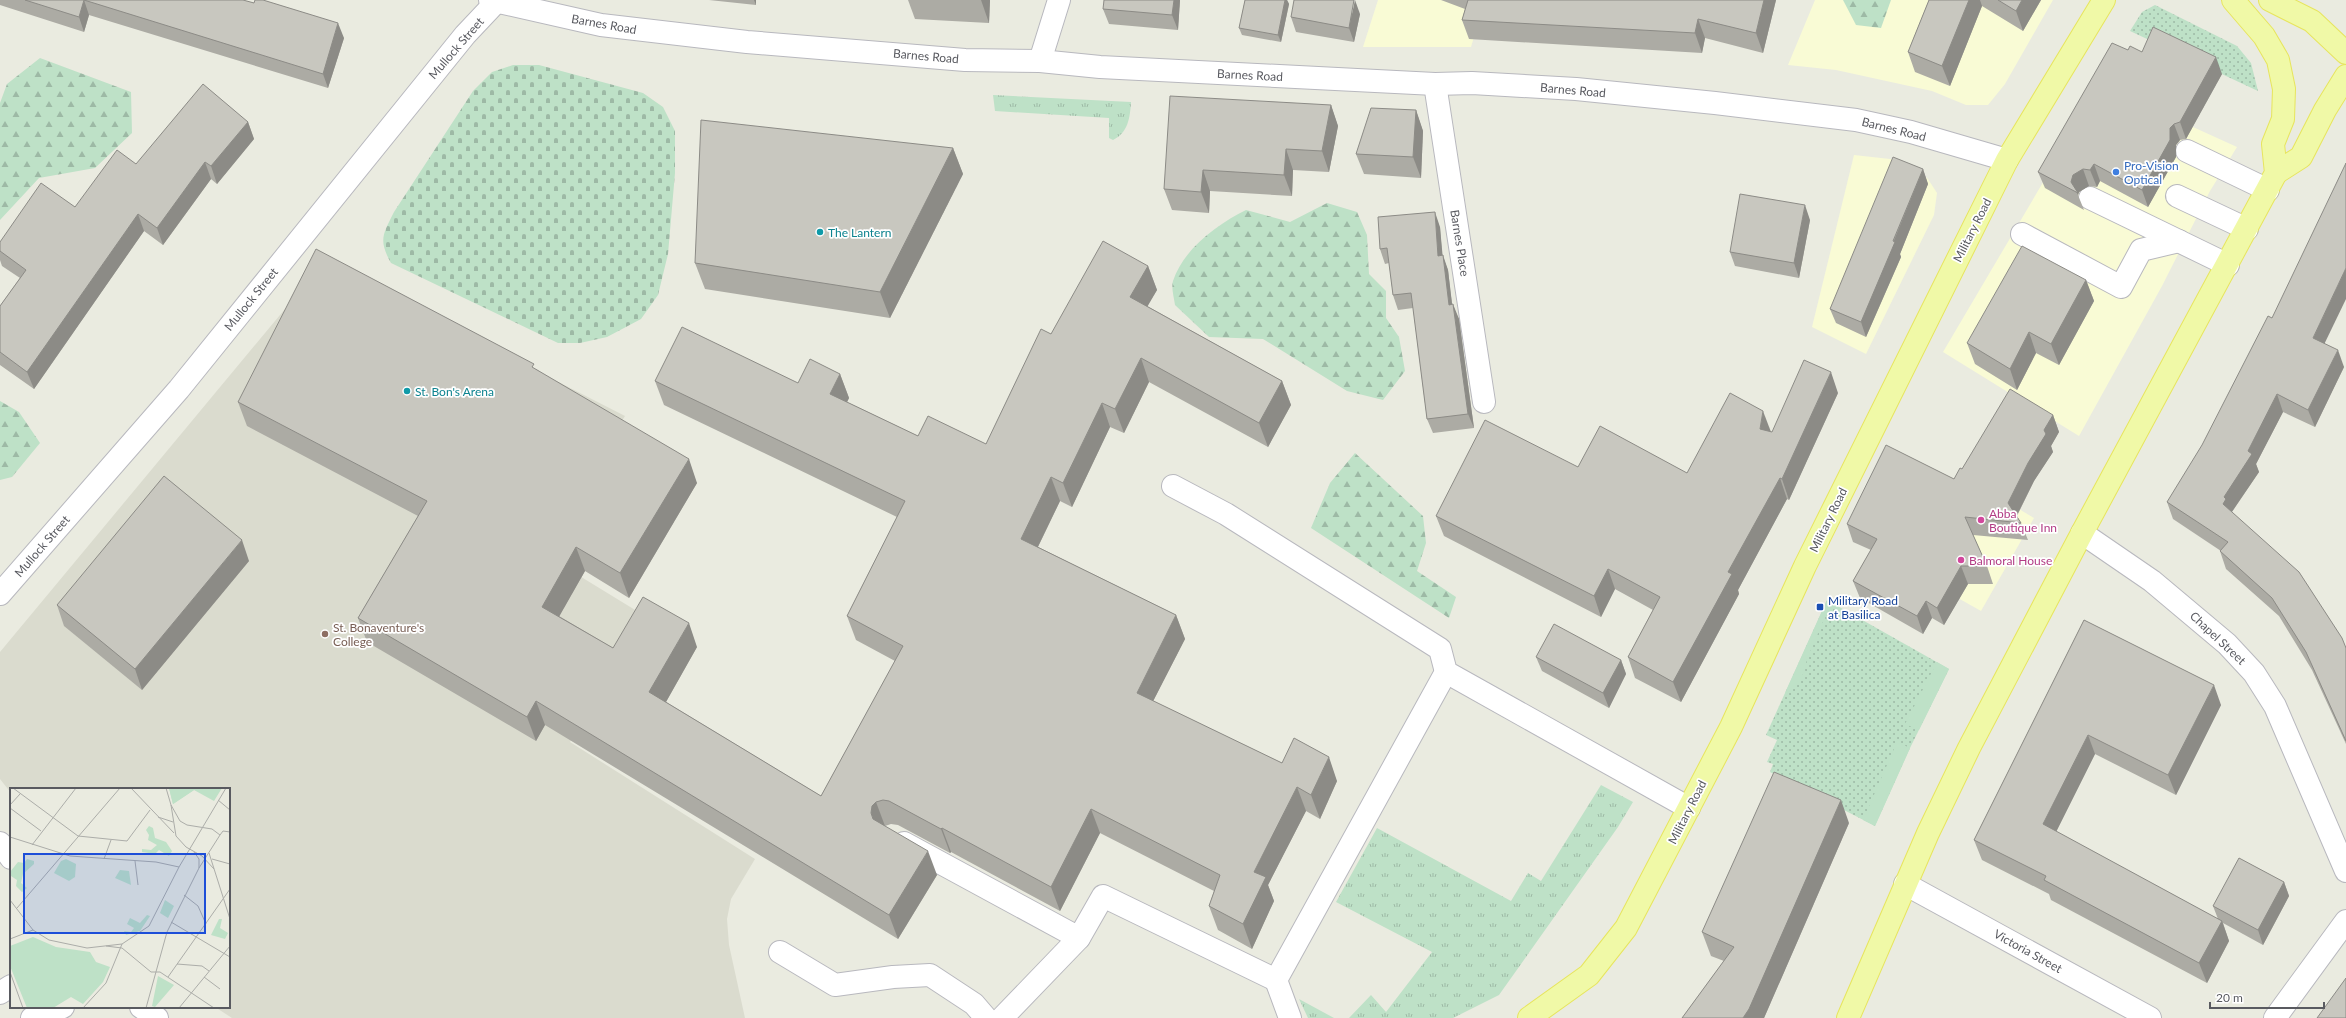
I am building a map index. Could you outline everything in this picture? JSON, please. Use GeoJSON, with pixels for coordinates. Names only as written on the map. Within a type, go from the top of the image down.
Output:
{"type":"FeatureCollection","features":[{"type":"Feature","properties":{"kind":"main road","name":"Military Road"},"geometry":{"type":"LineString","coordinates":[[1529,1018],[1589,975],[1626,928],[1745,697],[1805,566],[2007,160],[2104,0]]}},
{"type":"Feature","properties":{"kind":"main road"},"geometry":{"type":"LineString","coordinates":[[2233,0],[2264,36],[2278,60],[2284,89],[2283,119],[2273,144],[2272,182]]}},
{"type":"Feature","properties":{"kind":"main road"},"geometry":{"type":"LineString","coordinates":[[2270,0],[2312,21],[2346,53]]}},
{"type":"Feature","properties":{"kind":"main road"},"geometry":{"type":"LineString","coordinates":[[1848,1018],[1905,884],[1969,748],[2082,533],[2272,182],[2301,158],[2324,110],[2346,76]]}},
{"type":"Feature","properties":{"kind":"street"},"geometry":{"type":"LineString","coordinates":[[1040,62],[1059,0]]}},
{"type":"Feature","properties":{"kind":"street","name":"Barnes Road"},"geometry":{"type":"LineString","coordinates":[[495,1],[601,25],[747,42],[965,60],[1040,62],[1435,84],[1472,83],[1576,89],[1715,103],[1848,119],[1911,132],[2007,160]]}},
{"type":"Feature","properties":{"kind":"street","name":"Mullock Street"},"geometry":{"type":"LineString","coordinates":[[0,594],[174,395],[464,35],[495,1]]}},
{"type":"Feature","properties":{"kind":"street","name":"Barnes Place"},"geometry":{"type":"LineString","coordinates":[[1435,84],[1484,402]]}},
{"type":"Feature","properties":{"kind":"street"},"geometry":{"type":"LineString","coordinates":[[2187,151],[2272,182]]}},
{"type":"Feature","properties":{"kind":"street"},"geometry":{"type":"LineString","coordinates":[[2177,196],[2247,229]]}},
{"type":"Feature","properties":{"kind":"street"},"geometry":{"type":"LineString","coordinates":[[2090,198],[2228,265]]}},
{"type":"Feature","properties":{"kind":"street"},"geometry":{"type":"LineString","coordinates":[[2022,234],[2121,287],[2141,250],[2180,241]]}},
{"type":"Feature","properties":{"kind":"street"},"geometry":{"type":"LineString","coordinates":[[1173,486],[1226,514],[1440,649],[1446,672],[1276,980]]}},
{"type":"Feature","properties":{"kind":"street","name":"Chapel Street"},"geometry":{"type":"LineString","coordinates":[[2082,533],[2152,581],[2227,644],[2254,672],[2275,706],[2346,871]]}},
{"type":"Feature","properties":{"kind":"street"},"geometry":{"type":"LineString","coordinates":[[1446,672],[1689,808]]}},
{"type":"Feature","properties":{"kind":"street"},"geometry":{"type":"LineString","coordinates":[[892,836],[980,886],[1080,938]]}},
{"type":"Feature","properties":{"kind":"street"},"geometry":{"type":"LineString","coordinates":[[0,843],[10,857]]}},
{"type":"Feature","properties":{"kind":"street","name":"Victoria Street"},"geometry":{"type":"LineString","coordinates":[[1905,884],[2150,1018]]}},
{"type":"Feature","properties":{"kind":"street"},"geometry":{"type":"LineString","coordinates":[[1002,1018],[1080,938],[1103,896],[1276,980],[1290,1018]]}},
{"type":"Feature","properties":{"kind":"street"},"geometry":{"type":"LineString","coordinates":[[2275,1018],[2346,921]]}},
{"type":"Feature","properties":{"kind":"street"},"geometry":{"type":"LineString","coordinates":[[780,952],[835,985],[893,977],[930,975],[974,1004],[986,1018]]}},
{"type":"Feature","properties":{"kind":"street"},"geometry":{"type":"LineString","coordinates":[[0,993],[10,987]]}},
{"type":"Feature","properties":{"kind":"street"},"geometry":{"type":"LineString","coordinates":[[32,1018],[60,1008]]}},
{"type":"Feature","properties":{"kind":"street"},"geometry":{"type":"LineString","coordinates":[[142,1008],[156,1018]]}},
{"type":"Feature","properties":{"kind":"shaded area"},"geometry":{"type":"Polygon","coordinates":[[[1378,0],[1485,0],[1471,47],[1363,47],[1378,0]]]}},
{"type":"Feature","properties":{"kind":"shaded area"},"geometry":{"type":"Polygon","coordinates":[[[1815,0],[2053,0],[2005,84],[1988,105],[1966,105],[1932,91],[1836,70],[1788,65],[1815,0]]]}},
{"type":"Feature","properties":{"kind":"shaded area"},"geometry":{"type":"Polygon","coordinates":[[[2193,127],[2237,147],[2210,191],[2162,286],[2079,436],[1943,352],[2055,162],[2193,127]]]}},
{"type":"Feature","properties":{"kind":"shaded area"},"geometry":{"type":"Polygon","coordinates":[[[1854,155],[1899,160],[1913,166],[1928,179],[1937,193],[1934,215],[1866,354],[1812,327],[1854,155]]]}},
{"type":"Feature","properties":{"kind":"shaded area","name":"St. Bonaventure's College"},"geometry":{"type":"Polygon","coordinates":[[[324,262],[625,416],[542,553],[645,616],[570,742],[755,859],[731,899],[727,919],[729,945],[745,1018],[232,1018],[217,1008],[230,1008],[230,788],[10,788],[10,792],[0,779],[0,652],[324,262]]]}},
{"type":"Feature","properties":{"kind":"shaded area"},"geometry":{"type":"Polygon","coordinates":[[[1967,478],[2034,518],[1981,611],[1917,575],[1967,478]]]}},
{"type":"Feature","properties":{"kind":"green space"},"geometry":{"type":"Polygon","coordinates":[[[1843,0],[1891,0],[1881,28],[1856,25],[1843,0]]]}},
{"type":"Feature","properties":{"kind":"green space"},"geometry":{"type":"Polygon","coordinates":[[[2155,5],[2237,46],[2251,63],[2258,91],[2130,31],[2142,12],[2155,5]]]}},
{"type":"Feature","properties":{"kind":"green space"},"geometry":{"type":"Polygon","coordinates":[[[40,58],[131,92],[132,133],[95,168],[39,178],[0,220],[0,103],[7,84],[40,58]]]}},
{"type":"Feature","properties":{"kind":"green space"},"geometry":{"type":"Polygon","coordinates":[[[513,65],[539,65],[643,93],[663,107],[675,131],[675,173],[668,254],[658,295],[641,319],[607,337],[580,343],[558,343],[391,263],[384,248],[383,243],[385,232],[394,212],[473,91],[492,72],[513,65]]]}},
{"type":"Feature","properties":{"kind":"green space"},"geometry":{"type":"Polygon","coordinates":[[[993,95],[1131,102],[1130,114],[1125,129],[1113,140],[1109,138],[1109,118],[995,111],[993,95]]]}},
{"type":"Feature","properties":{"kind":"green space"},"geometry":{"type":"Polygon","coordinates":[[[1327,203],[1357,212],[1367,235],[1369,274],[1386,291],[1386,318],[1399,337],[1405,371],[1383,400],[1347,391],[1263,339],[1209,337],[1175,305],[1172,283],[1178,269],[1185,258],[1203,238],[1224,222],[1246,210],[1290,222],[1327,203]]]}},
{"type":"Feature","properties":{"kind":"green space"},"geometry":{"type":"Polygon","coordinates":[[[0,401],[19,412],[40,443],[12,477],[0,480],[0,401]]]}},
{"type":"Feature","properties":{"kind":"green space"},"geometry":{"type":"Polygon","coordinates":[[[1355,453],[1423,516],[1426,543],[1417,571],[1456,597],[1449,618],[1311,528],[1330,483],[1355,453]]]}},
{"type":"Feature","properties":{"kind":"green space"},"geometry":{"type":"Polygon","coordinates":[[[1827,600],[1949,669],[1910,748],[1875,826],[1770,772],[1773,764],[1767,762],[1777,740],[1766,735],[1827,600]]]}},
{"type":"Feature","properties":{"kind":"green space"},"geometry":{"type":"Polygon","coordinates":[[[1827,600],[1831,603],[1807,659],[1804,673],[1790,691],[1785,693],[1827,600]]]}},
{"type":"Feature","properties":{"kind":"green space"},"geometry":{"type":"Polygon","coordinates":[[[1937,662],[1949,669],[1919,730],[1905,724],[1937,662]]]}},
{"type":"Feature","properties":{"kind":"green space"},"geometry":{"type":"Polygon","coordinates":[[[1897,742],[1910,748],[1875,826],[1863,820],[1897,742]]]}},
{"type":"Feature","properties":{"kind":"green space"},"geometry":{"type":"Polygon","coordinates":[[[1601,785],[1633,802],[1618,827],[1499,995],[1453,1018],[1349,1018],[1371,995],[1386,1012],[1432,952],[1336,902],[1377,828],[1511,901],[1528,873],[1541,881],[1601,785]]]}},
{"type":"Feature","properties":{"kind":"green space"},"geometry":{"type":"Polygon","coordinates":[[[1299,999],[1334,1018],[1308,1018],[1299,999]]]}},
{"type":"Feature","properties":{"kind":"building"},"geometry":{"type":"Polygon","coordinates":[[[25,0],[84,0],[79,17],[25,0]]]}},
{"type":"Feature","properties":{"kind":"building"},"geometry":{"type":"Polygon","coordinates":[[[84,0],[243,0],[254,3],[255,0],[263,0],[338,23],[323,74],[84,0]]]}},
{"type":"Feature","properties":{"kind":"building"},"geometry":{"type":"Polygon","coordinates":[[[1104,0],[1174,0],[1172,15],[1103,9],[1104,0]]]}},
{"type":"Feature","properties":{"kind":"building"},"geometry":{"type":"Polygon","coordinates":[[[1245,0],[1285,0],[1278,35],[1239,28],[1245,0]]]}},
{"type":"Feature","properties":{"kind":"building"},"geometry":{"type":"Polygon","coordinates":[[[1294,0],[1354,0],[1349,28],[1291,17],[1294,0]]]}},
{"type":"Feature","properties":{"kind":"building"},"geometry":{"type":"Polygon","coordinates":[[[1468,0],[1764,0],[1756,33],[1698,19],[1695,33],[1462,20],[1468,0]]]}},
{"type":"Feature","properties":{"kind":"building"},"geometry":{"type":"Polygon","coordinates":[[[1929,0],[1969,0],[1942,66],[1908,52],[1929,0]]]}},
{"type":"Feature","properties":{"kind":"building"},"geometry":{"type":"Polygon","coordinates":[[[1998,0],[2022,0],[2016,11],[1998,0]]]}},
{"type":"Feature","properties":{"kind":"building"},"geometry":{"type":"Polygon","coordinates":[[[2153,27],[2216,57],[2180,122],[2174,124],[2170,128],[2170,140],[2142,190],[2094,164],[2090,170],[2083,169],[2073,175],[2071,182],[2078,193],[2038,172],[2112,43],[2128,50],[2130,46],[2142,52],[2153,27]]]}},
{"type":"Feature","properties":{"kind":"building"},"geometry":{"type":"Polygon","coordinates":[[[203,84],[248,122],[211,166],[205,162],[157,228],[138,214],[27,372],[0,352],[0,306],[26,270],[0,251],[0,242],[41,183],[75,207],[117,150],[136,164],[203,84]]]}},
{"type":"Feature","properties":{"kind":"building"},"geometry":{"type":"Polygon","coordinates":[[[1170,96],[1331,105],[1322,151],[1286,149],[1284,175],[1203,170],[1201,192],[1164,189],[1170,96]]]}},
{"type":"Feature","properties":{"kind":"building"},"geometry":{"type":"Polygon","coordinates":[[[1371,108],[1416,110],[1413,157],[1356,154],[1371,108]]]}},
{"type":"Feature","properties":{"kind":"building","name":"The Lantern"},"geometry":{"type":"Polygon","coordinates":[[[701,120],[953,148],[880,292],[695,263],[701,120]]]}},
{"type":"Feature","properties":{"kind":"building"},"geometry":{"type":"Polygon","coordinates":[[[1893,157],[1923,169],[1893,241],[1895,242],[1861,322],[1830,309],[1893,157]]]}},
{"type":"Feature","properties":{"kind":"building"},"geometry":{"type":"Polygon","coordinates":[[[2346,163],[2346,268],[2313,338],[2338,350],[2308,410],[2277,394],[2248,451],[2252,454],[2224,497],[2226,499],[2223,504],[2299,572],[2342,638],[2346,648],[2346,741],[2306,652],[2272,598],[2220,551],[2228,542],[2167,502],[2202,445],[2268,316],[2272,318],[2346,163]]]}},
{"type":"Feature","properties":{"kind":"building"},"geometry":{"type":"Polygon","coordinates":[[[1740,194],[1805,205],[1794,263],[1730,252],[1740,194]]]}},
{"type":"Feature","properties":{"kind":"building"},"geometry":{"type":"Polygon","coordinates":[[[1435,212],[1438,256],[1443,255],[1449,305],[1453,304],[1468,414],[1427,419],[1411,293],[1393,295],[1387,248],[1380,249],[1378,217],[1435,212]]]}},
{"type":"Feature","properties":{"kind":"building"},"geometry":{"type":"Polygon","coordinates":[[[1103,241],[1148,266],[1130,297],[1282,381],[1259,423],[1141,358],[1115,409],[1102,403],[1063,483],[1051,477],[1021,539],[1176,615],[1137,693],[1282,763],[1294,738],[1329,757],[1311,795],[1297,787],[1254,872],[1266,877],[1243,924],[1209,906],[1220,875],[1091,809],[1051,887],[942,828],[941,829],[889,801],[883,800],[876,802],[872,806],[871,813],[873,819],[928,851],[889,915],[536,701],[527,717],[358,618],[427,501],[238,402],[316,249],[534,364],[532,367],[689,459],[620,573],[576,547],[542,607],[613,648],[643,597],[689,623],[649,692],[821,796],[903,646],[847,616],[905,501],[655,381],[682,327],[798,383],[810,359],[840,374],[830,394],[918,436],[928,416],[986,444],[1041,329],[1051,334],[1103,241]]]}},
{"type":"Feature","properties":{"kind":"building"},"geometry":{"type":"Polygon","coordinates":[[[2022,246],[2086,280],[2051,344],[2029,332],[2010,369],[1967,343],[2022,246]]]}},
{"type":"Feature","properties":{"kind":"building"},"geometry":{"type":"Polygon","coordinates":[[[1804,360],[1831,372],[1782,479],[1780,478],[1728,572],[1732,574],[1673,682],[1628,657],[1660,597],[1608,569],[1594,596],[1436,516],[1485,420],[1578,467],[1600,426],[1687,473],[1730,393],[1763,411],[1760,429],[1772,432],[1804,360]]]}},
{"type":"Feature","properties":{"kind":"building"},"geometry":{"type":"Polygon","coordinates":[[[2010,389],[2053,415],[2044,430],[2046,434],[2028,463],[2008,503],[2021,523],[1965,517],[1987,566],[1961,566],[1937,608],[1926,601],[1917,616],[1853,581],[1877,539],[1847,524],[1886,445],[1954,479],[1960,468],[1962,469],[2010,389]]]}},
{"type":"Feature","properties":{"kind":"building"},"geometry":{"type":"Polygon","coordinates":[[[164,476],[242,540],[135,669],[57,605],[164,476]]]}},
{"type":"Feature","properties":{"kind":"building"},"geometry":{"type":"Polygon","coordinates":[[[2084,620],[2214,685],[2168,775],[2088,735],[2043,824],[2222,921],[2199,963],[2044,880],[2046,876],[1974,840],[2084,620]]]}},
{"type":"Feature","properties":{"kind":"building"},"geometry":{"type":"Polygon","coordinates":[[[1554,624],[1621,660],[1603,693],[1536,657],[1554,624]]]}},
{"type":"Feature","properties":{"kind":"building"},"geometry":{"type":"Polygon","coordinates":[[[1774,772],[1841,800],[1749,1009],[1743,1018],[1682,1018],[1734,947],[1702,932],[1774,772]]]}},
{"type":"Feature","properties":{"kind":"building"},"geometry":{"type":"Polygon","coordinates":[[[2239,858],[2284,882],[2258,930],[2213,906],[2239,858]]]}},
{"type":"Feature","properties":{"kind":"building"},"geometry":{"type":"Polygon","coordinates":[[[2346,978],[2346,1018],[2317,1018],[2346,978]]]}},
{"type":"Feature","properties":{"kind":"place","name":"Pro-Vision Optical"},"geometry":{"type":"Point","coordinates":[2116,172]}},
{"type":"Feature","properties":{"kind":"place","name":"The Lantern"},"geometry":{"type":"Point","coordinates":[820,232]}},
{"type":"Feature","properties":{"kind":"place","name":"St. Bon's Arena"},"geometry":{"type":"Point","coordinates":[407,391]}},
{"type":"Feature","properties":{"kind":"place","name":"Abba Boutique Inn"},"geometry":{"type":"Point","coordinates":[1981,520]}},
{"type":"Feature","properties":{"kind":"place","name":"Balmoral House"},"geometry":{"type":"Point","coordinates":[1961,560]}},
{"type":"Feature","properties":{"kind":"place","name":"Military Road at Basilica"},"geometry":{"type":"Point","coordinates":[1820,607]}},
{"type":"Feature","properties":{"kind":"place","name":"St. Bonaventure's College"},"geometry":{"type":"Point","coordinates":[325,634]}}]}
